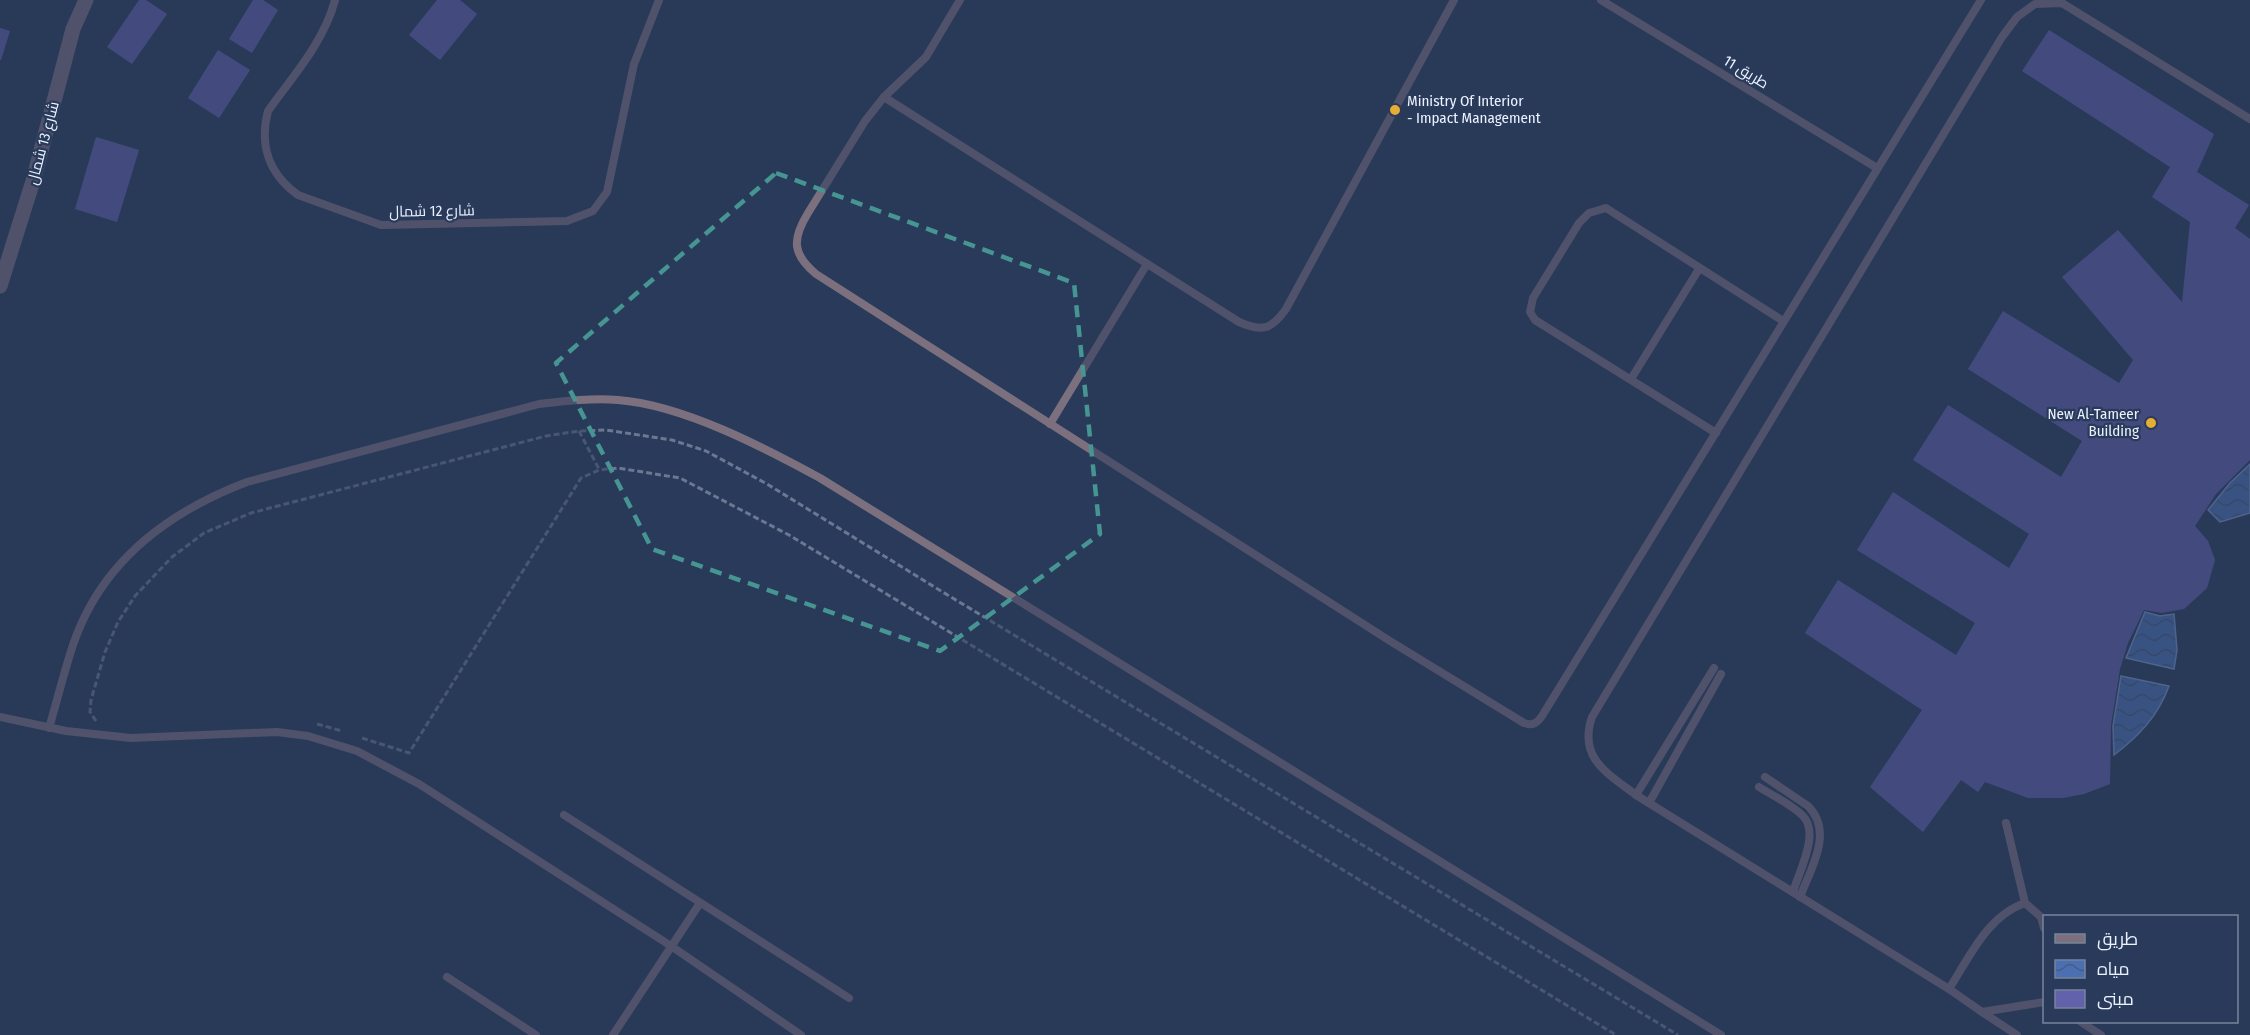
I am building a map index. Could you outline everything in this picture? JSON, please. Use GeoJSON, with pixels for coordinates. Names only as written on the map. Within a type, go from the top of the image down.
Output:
{"type":"FeatureCollection","features":[{"type":"Feature","properties":{"kind":"street","name":"شارع 13 شمال"},"geometry":{"type":"LineString","coordinates":[[0,286],[33,181],[73,28],[86,0]]}},
{"type":"Feature","properties":{"kind":"lane","name":"شارع 12 شمال"},"geometry":{"type":"LineString","coordinates":[[335,0],[323,33],[268,111],[265,123],[265,149],[269,161],[289,188],[308,200],[381,225],[567,222],[593,211],[607,192],[634,64],[659,0]]}},
{"type":"Feature","properties":{"kind":"lane"},"geometry":{"type":"LineString","coordinates":[[960,0],[926,57],[884,97],[865,121],[800,227],[797,250],[804,264],[816,274],[1390,641],[1530,725],[1535,724],[1542,716],[1981,0]]}},
{"type":"Feature","properties":{"kind":"lane"},"geometry":{"type":"LineString","coordinates":[[884,97],[1239,322],[1251,328],[1264,329],[1272,325],[1286,309],[1454,0]]}},
{"type":"Feature","properties":{"kind":"lane","name":"طريق 11"},"geometry":{"type":"LineString","coordinates":[[1601,0],[1877,168]]}},
{"type":"Feature","properties":{"kind":"lane"},"geometry":{"type":"LineString","coordinates":[[2017,1035],[1949,989],[1636,795],[1609,774],[1596,760],[1589,747],[1587,733],[1592,717],[1990,57],[2017,17],[2035,4],[2062,3],[2250,118]]}},
{"type":"Feature","properties":{"kind":"lane"},"geometry":{"type":"LineString","coordinates":[[1716,433],[1534,320],[1530,312],[1533,298],[1579,224],[1589,213],[1606,208],[1783,321]]}},
{"type":"Feature","properties":{"kind":"lane"},"geometry":{"type":"LineString","coordinates":[[1050,424],[1147,264]]}},
{"type":"Feature","properties":{"kind":"lane"},"geometry":{"type":"LineString","coordinates":[[1631,379],[1699,269]]}},
{"type":"Feature","properties":{"kind":"lane"},"geometry":{"type":"LineString","coordinates":[[49,729],[73,644],[102,585],[120,562],[138,545],[183,511],[214,494],[247,482],[540,404],[576,400],[620,400],[689,417],[773,453],[820,478],[1721,1035]]}},
{"type":"Feature","properties":{"kind":"lane"},"geometry":{"type":"LineString","coordinates":[[1636,795],[1718,671],[1649,803]]}},
{"type":"Feature","properties":{"kind":"lane"},"geometry":{"type":"LineString","coordinates":[[0,717],[49,729],[131,738],[277,732],[309,736],[357,751],[419,784],[671,946],[801,1035]]}},
{"type":"Feature","properties":{"kind":"lane"},"geometry":{"type":"LineString","coordinates":[[1764,777],[1808,806],[1814,812],[1821,828],[1819,845],[1796,895]]}},
{"type":"Feature","properties":{"kind":"lane"},"geometry":{"type":"LineString","coordinates":[[1759,787],[1802,815],[1810,828],[1809,843],[1796,895]]}},
{"type":"Feature","properties":{"kind":"lane"},"geometry":{"type":"LineString","coordinates":[[564,815],[849,999]]}},
{"type":"Feature","properties":{"kind":"lane"},"geometry":{"type":"LineString","coordinates":[[2006,823],[2025,903],[2041,918],[2043,925]]}},
{"type":"Feature","properties":{"kind":"lane"},"geometry":{"type":"LineString","coordinates":[[613,1035],[700,903]]}},
{"type":"Feature","properties":{"kind":"lane"},"geometry":{"type":"LineString","coordinates":[[1949,989],[1992,923],[2011,908],[2025,903]]}},
{"type":"Feature","properties":{"kind":"lane"},"geometry":{"type":"LineString","coordinates":[[447,977],[536,1035]]}},
{"type":"Feature","properties":{"kind":"lane"},"geometry":{"type":"LineString","coordinates":[[1982,1011],[2043,1002]]}},
{"type":"Feature","properties":{"kind":"lane"},"geometry":{"type":"LineString","coordinates":[[2083,1023],[2101,1035]]}},
{"type":"Feature","properties":{"kind":"path"},"geometry":{"type":"LineString","coordinates":[[104,724],[96,722],[90,712],[91,700],[105,652],[118,622],[135,596],[172,557],[204,533],[251,513],[546,436],[606,430],[672,440],[706,451],[767,484],[940,591],[1678,1035]]}},
{"type":"Feature","properties":{"kind":"path"},"geometry":{"type":"LineString","coordinates":[[579,431],[599,470]]}},
{"type":"Feature","properties":{"kind":"path"},"geometry":{"type":"LineString","coordinates":[[361,737],[409,753],[581,478],[599,470],[618,468],[680,478],[789,535],[1616,1035]]}},
{"type":"Feature","properties":{"kind":"path"},"geometry":{"type":"LineString","coordinates":[[309,723],[321,724],[351,734]]}},
{"type":"Feature","properties":{"kind":"highlighted area"},"geometry":{"type":"Polygon","coordinates":[[[776,173],[1074,283],[1100,534],[940,651],[652,549],[556,363],[776,173]]]}},
{"type":"Feature","properties":{"kind":"water"},"geometry":{"type":"Polygon","coordinates":[[[2250,464],[2250,513],[2220,522],[2208,510],[2230,483],[2250,464]]]}},
{"type":"Feature","properties":{"kind":"water"},"geometry":{"type":"Polygon","coordinates":[[[2145,612],[2160,616],[2174,614],[2177,650],[2174,669],[2126,658],[2145,612]]]}},
{"type":"Feature","properties":{"kind":"water"},"geometry":{"type":"Polygon","coordinates":[[[2121,676],[2169,686],[2165,697],[2147,725],[2114,755],[2113,726],[2121,676]]]}},
{"type":"Feature","properties":{"kind":"building"},"geometry":{"type":"Polygon","coordinates":[[[139,0],[146,0],[167,14],[132,64],[107,47],[139,0]]]}},
{"type":"Feature","properties":{"kind":"building"},"geometry":{"type":"Polygon","coordinates":[[[253,0],[263,0],[278,10],[252,53],[229,39],[253,0]]]}},
{"type":"Feature","properties":{"kind":"building"},"geometry":{"type":"Polygon","coordinates":[[[437,0],[460,0],[477,14],[440,60],[409,35],[437,0]]]}},
{"type":"Feature","properties":{"kind":"building"},"geometry":{"type":"Polygon","coordinates":[[[0,28],[10,31],[1,60],[0,60],[0,28]]]}},
{"type":"Feature","properties":{"kind":"building","name":"New Al-Tameer Building"},"geometry":{"type":"Polygon","coordinates":[[[2049,30],[2214,134],[2197,172],[2249,205],[2235,228],[2250,239],[2250,460],[2216,494],[2195,526],[2208,541],[2215,560],[2207,588],[2184,609],[2162,613],[2144,610],[2128,643],[2120,669],[2111,725],[2110,784],[2084,794],[2063,798],[2028,798],[1985,782],[1978,792],[1961,780],[1923,832],[1870,787],[1922,710],[1805,633],[1838,580],[1956,655],[1975,623],[1857,550],[1893,492],[2009,568],[2029,534],[1913,460],[1948,405],[2061,477],[2082,441],[1968,369],[2003,311],[2119,383],[2133,360],[2062,277],[2118,230],[2182,302],[2190,222],[2152,197],[2170,167],[2022,71],[2049,30]]]}},
{"type":"Feature","properties":{"kind":"building"},"geometry":{"type":"Polygon","coordinates":[[[218,50],[250,70],[219,118],[188,98],[218,50]]]}},
{"type":"Feature","properties":{"kind":"building"},"geometry":{"type":"Polygon","coordinates":[[[96,137],[139,150],[117,222],[75,209],[96,137]]]}},
{"type":"Feature","properties":{"kind":"place","name":"Ministry Of Interior - Impact Management"},"geometry":{"type":"Point","coordinates":[1395,110]}},
{"type":"Feature","properties":{"kind":"place","name":"New Al-Tameer Building"},"geometry":{"type":"Point","coordinates":[2151,423]}}]}
